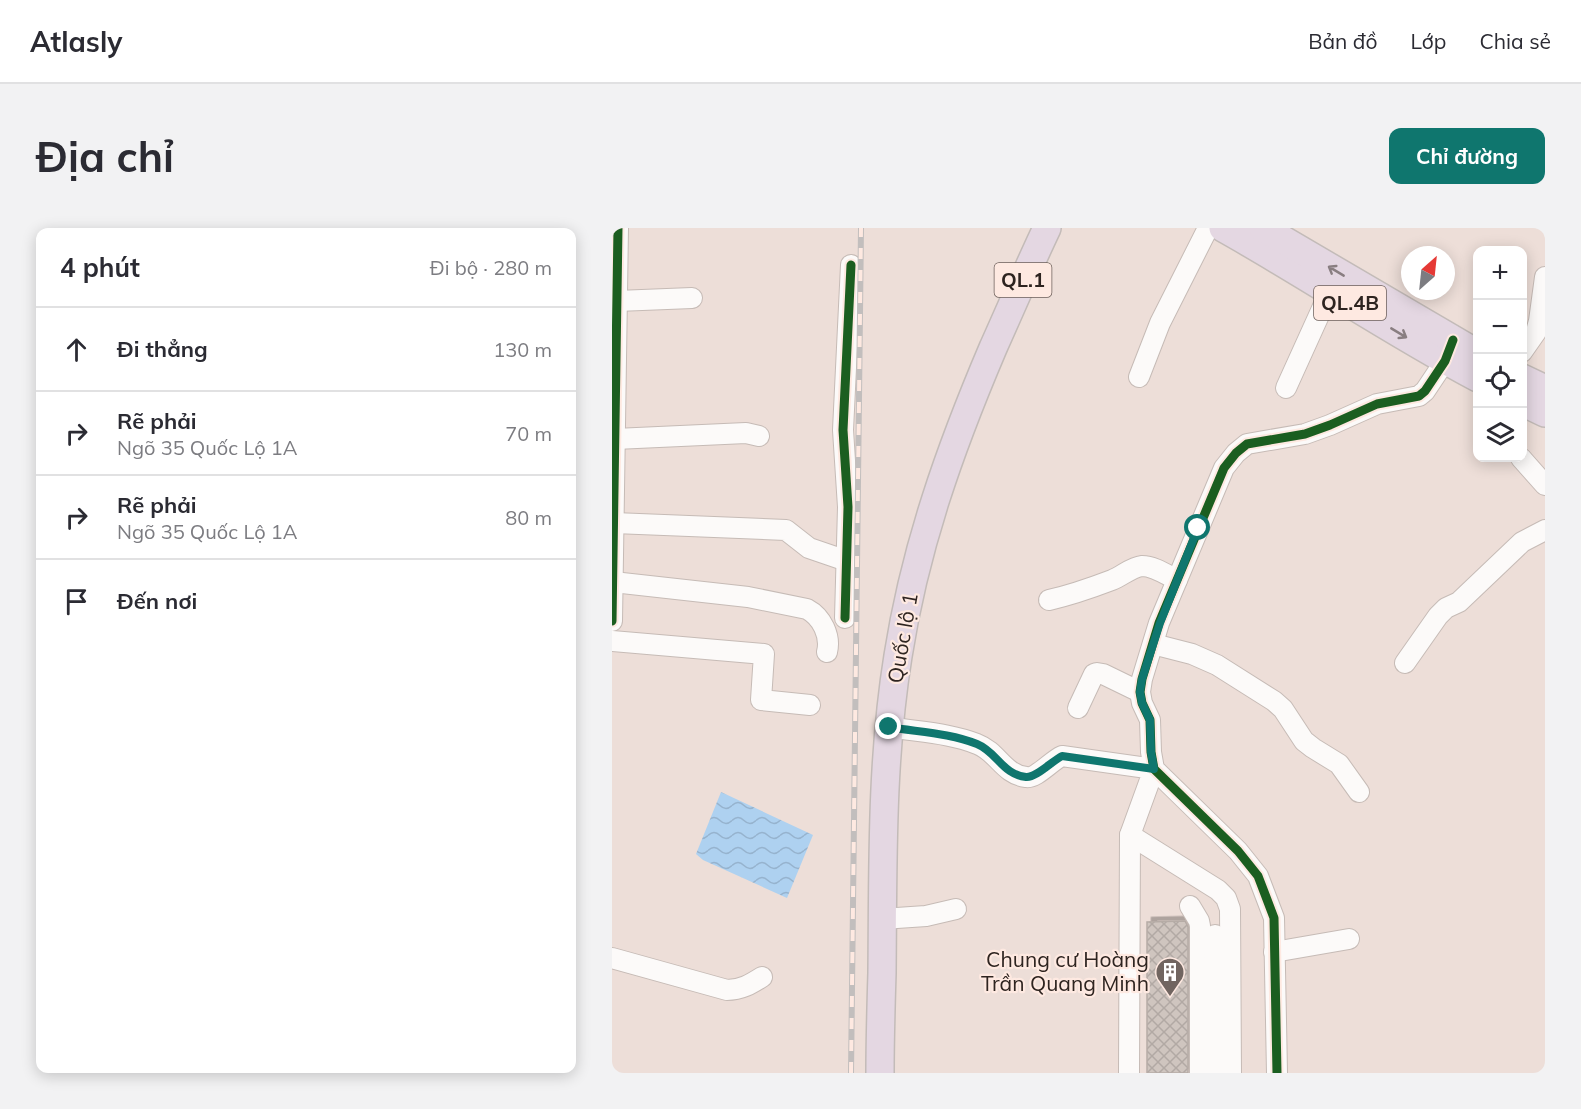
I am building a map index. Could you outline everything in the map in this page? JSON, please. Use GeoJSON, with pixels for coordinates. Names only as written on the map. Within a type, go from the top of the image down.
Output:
{"type":"FeatureCollection","features":[{"type":"Feature","properties":{"kind":"highway","name":"Quốc lộ 1"},"geometry":{"type":"LineString","coordinates":[[880,1073],[881,870],[889,727],[897,657],[908,600],[925,530],[950,456],[974,393],[1047,228]]}},
{"type":"Feature","properties":{"kind":"highway","name":"QL.4B"},"geometry":{"type":"LineString","coordinates":[[1223,228],[1277,237],[1449,350],[1473,373]]}},
{"type":"Feature","properties":{"kind":"highway","name":"QL.4B"},"geometry":{"type":"LineString","coordinates":[[1277,237],[1330,291],[1449,350],[1473,353]]}},
{"type":"Feature","properties":{"kind":"highway"},"geometry":{"type":"LineString","coordinates":[[1527,380],[1545,389]]}},
{"type":"Feature","properties":{"kind":"highway"},"geometry":{"type":"LineString","coordinates":[[1527,404],[1545,413]]}},
{"type":"Feature","properties":{"kind":"street"},"geometry":{"type":"LineString","coordinates":[[612,621],[615,296],[618,228]]}},
{"type":"Feature","properties":{"kind":"street"},"geometry":{"type":"LineString","coordinates":[[1139,377],[1160,323],[1208,228]]}},
{"type":"Feature","properties":{"kind":"street"},"geometry":{"type":"LineString","coordinates":[[845,618],[848,507],[843,430],[851,265]]}},
{"type":"Feature","properties":{"kind":"street"},"geometry":{"type":"LineString","coordinates":[[1527,345],[1536,332],[1539,321],[1545,277]]}},
{"type":"Feature","properties":{"kind":"street"},"geometry":{"type":"LineString","coordinates":[[1286,388],[1330,291]]}},
{"type":"Feature","properties":{"kind":"street"},"geometry":{"type":"LineString","coordinates":[[615,296],[692,298]]}},
{"type":"Feature","properties":{"kind":"street"},"geometry":{"type":"LineString","coordinates":[[1129,1073],[1130,835],[1154,769],[1150,720],[1142,703],[1140,692],[1142,679],[1160,623],[1224,468],[1247,444],[1305,434],[1377,404],[1419,396],[1425,391],[1449,350]]}},
{"type":"Feature","properties":{"kind":"street"},"geometry":{"type":"LineString","coordinates":[[615,439],[746,433],[759,436]]}},
{"type":"Feature","properties":{"kind":"street"},"geometry":{"type":"LineString","coordinates":[[1525,462],[1545,485]]}},
{"type":"Feature","properties":{"kind":"street"},"geometry":{"type":"LineString","coordinates":[[613,514],[786,530],[809,548],[847,561]]}},
{"type":"Feature","properties":{"kind":"street"},"geometry":{"type":"LineString","coordinates":[[1405,663],[1446,608],[1459,602],[1522,542],[1545,530]]}},
{"type":"Feature","properties":{"kind":"street"},"geometry":{"type":"LineString","coordinates":[[1049,600],[1091,588],[1140,566],[1149,567],[1177,580]]}},
{"type":"Feature","properties":{"kind":"street"},"geometry":{"type":"LineString","coordinates":[[613,582],[748,597],[807,609],[816,614],[824,627],[829,644],[827,652]]}},
{"type":"Feature","properties":{"kind":"street"},"geometry":{"type":"LineString","coordinates":[[612,641],[764,654],[761,700],[810,705]]}},
{"type":"Feature","properties":{"kind":"street"},"geometry":{"type":"LineString","coordinates":[[1153,644],[1192,654],[1217,665],[1274,701],[1283,709],[1305,741],[1339,764],[1359,792]]}},
{"type":"Feature","properties":{"kind":"street"},"geometry":{"type":"LineString","coordinates":[[1078,708],[1094,674],[1097,673],[1140,692]]}},
{"type":"Feature","properties":{"kind":"street"},"geometry":{"type":"LineString","coordinates":[[889,727],[951,736],[979,744],[994,754],[1010,772],[1027,777],[1034,777],[1053,760],[1062,756],[1154,769],[1238,851],[1258,876],[1274,918],[1280,1071]]}},
{"type":"Feature","properties":{"kind":"street"},"geometry":{"type":"LineString","coordinates":[[1130,835],[1218,890],[1226,898],[1230,909],[1215,935],[1207,972],[1215,1009],[1215,1047],[1200,1073]]}},
{"type":"Feature","properties":{"kind":"street"},"geometry":{"type":"LineString","coordinates":[[1190,906],[1199,921],[1215,935],[1213,1073]]}},
{"type":"Feature","properties":{"kind":"street"},"geometry":{"type":"LineString","coordinates":[[882,919],[926,916],[956,909]]}},
{"type":"Feature","properties":{"kind":"street"},"geometry":{"type":"LineString","coordinates":[[1274,952],[1349,939]]}},
{"type":"Feature","properties":{"kind":"street"},"geometry":{"type":"LineString","coordinates":[[612,958],[728,990],[736,990],[762,977]]}},
{"type":"Feature","properties":{"kind":"street"},"geometry":{"type":"LineString","coordinates":[[1215,1047],[1231,1073]]}},
{"type":"Feature","properties":{"kind":"water"},"geometry":{"type":"Polygon","coordinates":[[[721,792],[813,835],[787,898],[703,860],[696,854],[721,792]]]}},
{"type":"Feature","properties":{"kind":"building","name":"Chung cư Hoàng Trần Quang Minh"},"geometry":{"type":"Polygon","coordinates":[[[1185,921],[1188,927],[1188,1073],[1147,1073],[1147,922],[1185,921]]]}},
{"type":"Feature","properties":{"kind":"railway"},"geometry":{"type":"LineString","coordinates":[[851,1073],[861,228]]}},
{"type":"Feature","properties":{"kind":"cycle path"},"geometry":{"type":"LineString","coordinates":[[612,621],[618,228]]}},
{"type":"Feature","properties":{"kind":"cycle path"},"geometry":{"type":"LineString","coordinates":[[845,618],[848,507],[843,430],[851,265]]}},
{"type":"Feature","properties":{"kind":"cycle path"},"geometry":{"type":"LineString","coordinates":[[1277,1073],[1274,918],[1258,876],[1238,851],[1154,769],[1150,720],[1142,703],[1140,692],[1142,679],[1159,623],[1224,468],[1236,453],[1247,444],[1305,434],[1377,404],[1419,396],[1425,391],[1445,361],[1453,340]]}},
{"type":"Feature","properties":{"kind":"place","name":"Chung cư Hoàng Trần Quang Minh"},"geometry":{"type":"Point","coordinates":[1170,998]}},
{"type":"Feature","properties":{"kind":"route"},"geometry":{"type":"LineString","coordinates":[[889,727],[951,736],[979,744],[994,754],[1010,772],[1027,777],[1034,777],[1053,760],[1062,756],[1154,769],[1150,720],[1142,703],[1140,692],[1142,679],[1160,623],[1198,528]]}}]}
